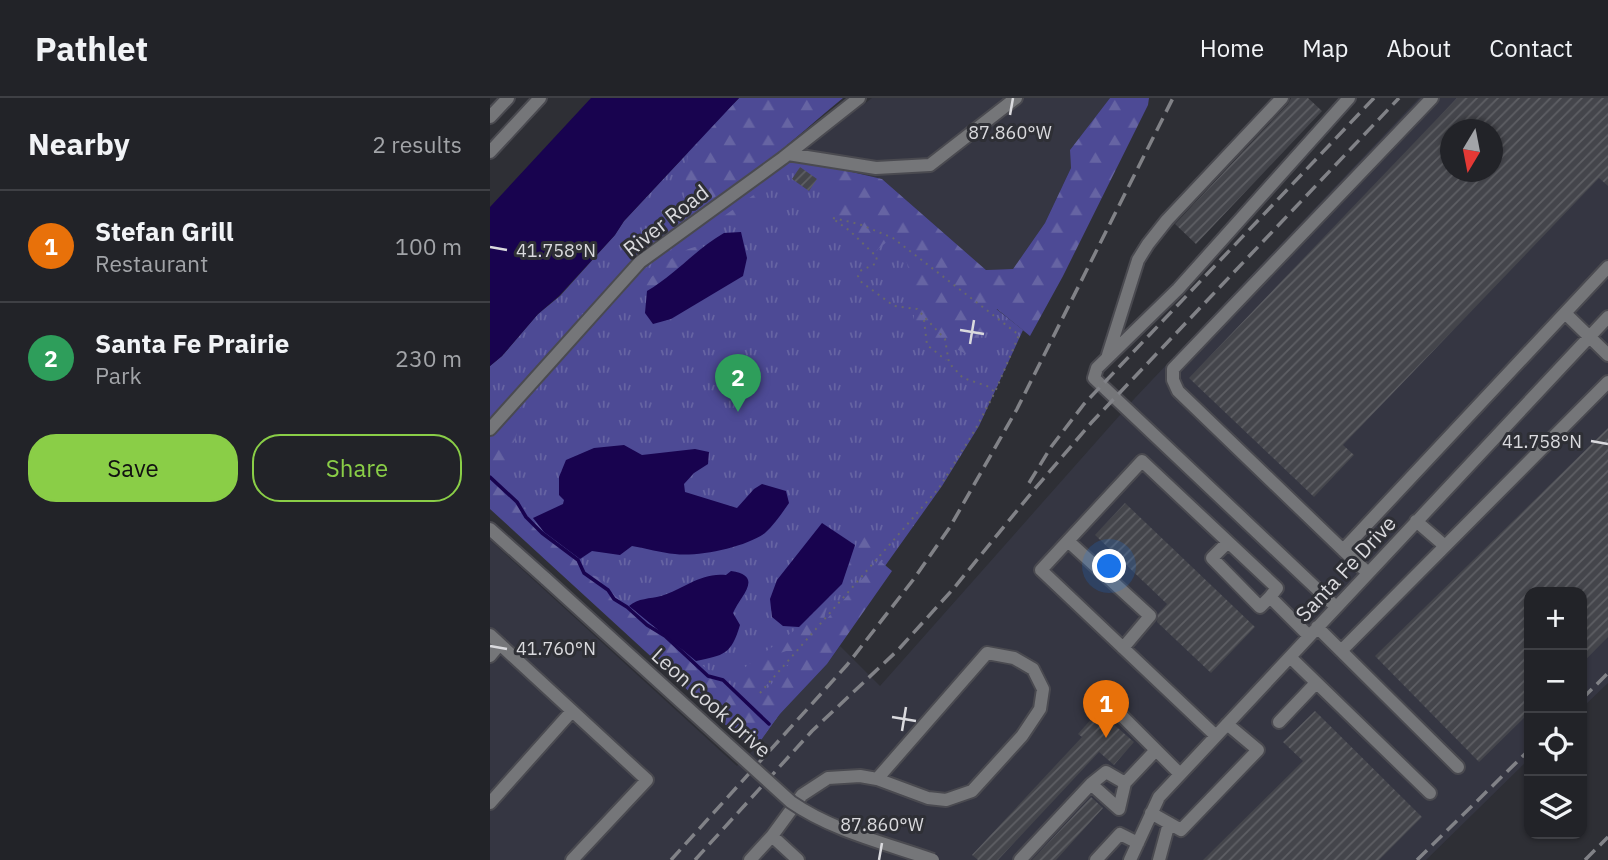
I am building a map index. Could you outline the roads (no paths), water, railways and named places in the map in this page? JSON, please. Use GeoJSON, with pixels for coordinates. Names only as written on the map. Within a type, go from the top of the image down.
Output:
{"type":"FeatureCollection","features":[{"type":"Feature","properties":{"kind":"street"},"geometry":{"type":"LineString","coordinates":[[490,117],[508,98]]}},
{"type":"Feature","properties":{"kind":"street"},"geometry":{"type":"LineString","coordinates":[[490,152],[540,98]]}},
{"type":"Feature","properties":{"kind":"street","name":"River Road"},"geometry":{"type":"LineString","coordinates":[[490,429],[640,261],[789,154],[859,98]]}},
{"type":"Feature","properties":{"kind":"street"},"geometry":{"type":"LineString","coordinates":[[789,154],[876,168],[930,165],[1016,98]]}},
{"type":"Feature","properties":{"kind":"street"},"geometry":{"type":"LineString","coordinates":[[1107,359],[1138,260],[1148,244],[1167,220],[1282,98]]}},
{"type":"Feature","properties":{"kind":"street"},"geometry":{"type":"LineString","coordinates":[[1336,607],[1094,378],[1097,368],[1178,289],[1349,98]]}},
{"type":"Feature","properties":{"kind":"street"},"geometry":{"type":"LineString","coordinates":[[1368,573],[1178,391],[1173,380],[1173,369],[1432,98]]}},
{"type":"Feature","properties":{"kind":"street"},"geometry":{"type":"LineString","coordinates":[[1343,550],[1608,267]]}},
{"type":"Feature","properties":{"kind":"street"},"geometry":{"type":"LineString","coordinates":[[1565,313],[1608,355]]}},
{"type":"Feature","properties":{"kind":"street","name":"Santa Fe Drive"},"geometry":{"type":"LineString","coordinates":[[1130,860],[1159,797],[1608,317]]}},
{"type":"Feature","properties":{"kind":"street"},"geometry":{"type":"LineString","coordinates":[[1341,651],[1608,382]]}},
{"type":"Feature","properties":{"kind":"street"},"geometry":{"type":"LineString","coordinates":[[1216,736],[1041,570],[1142,461],[1228,542],[1276,588],[1260,607],[1212,558],[1228,542]]}},
{"type":"Feature","properties":{"kind":"street"},"geometry":{"type":"LineString","coordinates":[[1416,522],[1445,546]]}},
{"type":"Feature","properties":{"kind":"street","name":"Leon Cook Drive"},"geometry":{"type":"LineString","coordinates":[[490,529],[791,802],[811,816],[833,825],[933,860]]}},
{"type":"Feature","properties":{"kind":"street"},"geometry":{"type":"LineString","coordinates":[[1068,541],[1150,617],[1124,648]]}},
{"type":"Feature","properties":{"kind":"street"},"geometry":{"type":"LineString","coordinates":[[1270,597],[1341,651],[1458,767]]}},
{"type":"Feature","properties":{"kind":"street"},"geometry":{"type":"LineString","coordinates":[[490,656],[495,640],[647,780],[572,860]]}},
{"type":"Feature","properties":{"kind":"street"},"geometry":{"type":"LineString","coordinates":[[750,860],[772,836],[802,794],[828,778],[860,776],[877,779],[928,798],[946,800],[972,791],[1023,736],[1040,709],[1043,688],[1033,669],[1014,657],[987,653],[877,779]]}},
{"type":"Feature","properties":{"kind":"street"},"geometry":{"type":"LineString","coordinates":[[1290,657],[1430,793]]}},
{"type":"Feature","properties":{"kind":"street"},"geometry":{"type":"LineString","coordinates":[[1279,722],[1316,682]]}},
{"type":"Feature","properties":{"kind":"street"},"geometry":{"type":"LineString","coordinates":[[490,803],[572,711]]}},
{"type":"Feature","properties":{"kind":"street"},"geometry":{"type":"LineString","coordinates":[[1118,712],[1180,774]]}},
{"type":"Feature","properties":{"kind":"street"},"geometry":{"type":"LineString","coordinates":[[1151,813],[1181,830],[1258,750],[1227,724]]}},
{"type":"Feature","properties":{"kind":"street"},"geometry":{"type":"LineString","coordinates":[[1096,860],[1121,834],[1119,808],[1125,783],[1156,750]]}},
{"type":"Feature","properties":{"kind":"street"},"geometry":{"type":"LineString","coordinates":[[1020,860],[1091,784],[1106,772],[1125,783]]}},
{"type":"Feature","properties":{"kind":"street"},"geometry":{"type":"LineString","coordinates":[[1091,784],[1119,808]]}},
{"type":"Feature","properties":{"kind":"street"},"geometry":{"type":"LineString","coordinates":[[1159,860],[1169,823]]}},
{"type":"Feature","properties":{"kind":"street"},"geometry":{"type":"LineString","coordinates":[[1121,834],[1138,843]]}},
{"type":"Feature","properties":{"kind":"street"},"geometry":{"type":"LineString","coordinates":[[772,836],[798,860]]}},
{"type":"Feature","properties":{"kind":"waterway"},"geometry":{"type":"LineString","coordinates":[[490,477],[517,502],[526,517],[542,533],[578,560],[584,573],[608,590],[614,599],[647,625],[665,636],[708,676],[723,680],[769,724]]}},
{"type":"Feature","properties":{"kind":"railway"},"geometry":{"type":"LineString","coordinates":[[671,860],[847,665],[950,527],[1017,409],[1173,98]]}},
{"type":"Feature","properties":{"kind":"railway"},"geometry":{"type":"LineString","coordinates":[[1029,483],[1051,447],[1084,404],[1374,98]]}},
{"type":"Feature","properties":{"kind":"railway"},"geometry":{"type":"LineString","coordinates":[[695,860],[812,731],[898,650],[954,588],[1091,423],[1399,98]]}},
{"type":"Feature","properties":{"kind":"railway"},"geometry":{"type":"LineString","coordinates":[[1587,694],[1608,673]]}},
{"type":"Feature","properties":{"kind":"railway"},"geometry":{"type":"LineString","coordinates":[[1417,860],[1524,755]]}},
{"type":"Feature","properties":{"kind":"railway"},"geometry":{"type":"LineString","coordinates":[[1585,860],[1608,837]]}},
{"type":"Feature","properties":{"kind":"place","name":"Santa Fe Prairie"},"geometry":{"type":"Point","coordinates":[738,412]}},
{"type":"Feature","properties":{"kind":"place","name":"Stefan Grill"},"geometry":{"type":"Point","coordinates":[1106,738]}}]}
